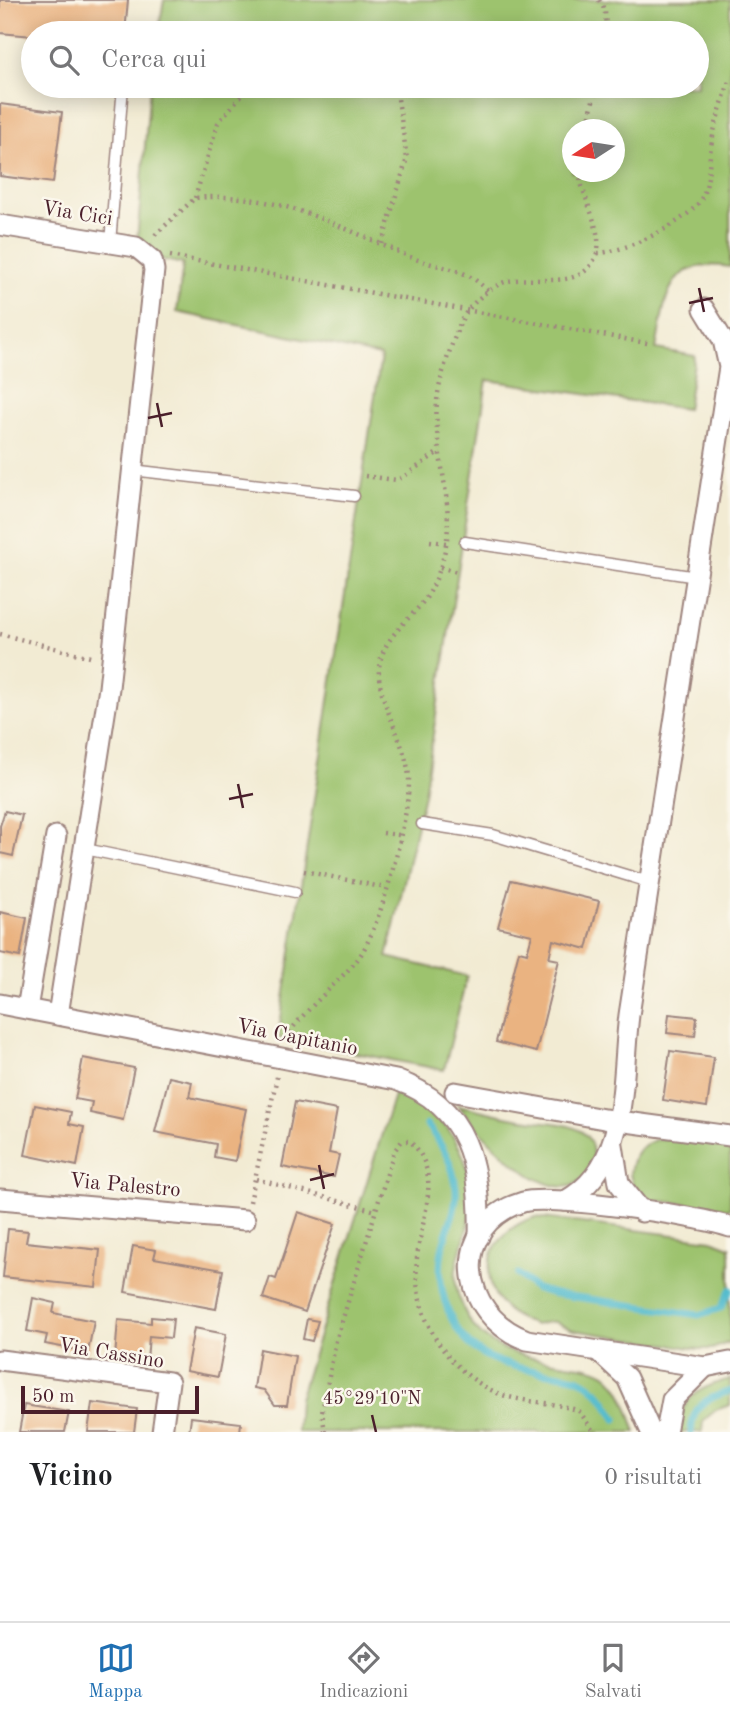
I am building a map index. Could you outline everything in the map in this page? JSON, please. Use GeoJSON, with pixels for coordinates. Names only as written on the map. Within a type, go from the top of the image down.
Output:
{"type":"FeatureCollection","features":[{"type":"Feature","properties":{"kind":"street","name":"Via Cici"},"geometry":{"type":"LineString","coordinates":[[0,225],[145,251]]}},
{"type":"Feature","properties":{"kind":"street"},"geometry":{"type":"LineString","coordinates":[[58,1015],[110,688],[153,270],[152,260],[145,251]]}},
{"type":"Feature","properties":{"kind":"street"},"geometry":{"type":"LineString","coordinates":[[565,1201],[585,1190],[613,1144],[619,1122],[629,1015],[729,367],[723,340],[704,309]]}},
{"type":"Feature","properties":{"kind":"street"},"geometry":{"type":"LineString","coordinates":[[27,1009],[56,836]]}},
{"type":"Feature","properties":{"kind":"street","name":"Via Capitanio"},"geometry":{"type":"LineString","coordinates":[[0,1003],[396,1080],[414,1086],[444,1110],[466,1140],[477,1174],[479,1237],[474,1251],[472,1280],[482,1308],[493,1321],[510,1334],[527,1339],[705,1367],[730,1363]]}},
{"type":"Feature","properties":{"kind":"street"},"geometry":{"type":"LineString","coordinates":[[455,1092],[619,1122],[730,1136]]}},
{"type":"Feature","properties":{"kind":"street"},"geometry":{"type":"LineString","coordinates":[[613,1144],[619,1183],[642,1212]]}},
{"type":"Feature","properties":{"kind":"street","name":"Via Palestro"},"geometry":{"type":"LineString","coordinates":[[0,1199],[245,1220]]}},
{"type":"Feature","properties":{"kind":"street"},"geometry":{"type":"LineString","coordinates":[[479,1237],[498,1214],[526,1201],[565,1201],[726,1223]]}},
{"type":"Feature","properties":{"kind":"street"},"geometry":{"type":"LineString","coordinates":[[598,1351],[626,1378],[651,1432]]}},
{"type":"Feature","properties":{"kind":"street","name":"Via Cassino"},"geometry":{"type":"LineString","coordinates":[[0,1360],[169,1382],[162,1432]]}},
{"type":"Feature","properties":{"kind":"street"},"geometry":{"type":"LineString","coordinates":[[666,1432],[672,1400],[705,1367]]}},
{"type":"Feature","properties":{"kind":"lane"},"geometry":{"type":"LineString","coordinates":[[110,243],[122,98]]}},
{"type":"Feature","properties":{"kind":"lane"},"geometry":{"type":"LineString","coordinates":[[132,470],[354,496]]}},
{"type":"Feature","properties":{"kind":"lane"},"geometry":{"type":"LineString","coordinates":[[465,542],[698,577]]}},
{"type":"Feature","properties":{"kind":"lane"},"geometry":{"type":"LineString","coordinates":[[422,824],[493,835],[649,882]]}},
{"type":"Feature","properties":{"kind":"lane"},"geometry":{"type":"LineString","coordinates":[[85,849],[295,892]]}},
{"type":"Feature","properties":{"kind":"path"},"geometry":{"type":"LineString","coordinates":[[599,0],[605,21]]}},
{"type":"Feature","properties":{"kind":"path"},"geometry":{"type":"LineString","coordinates":[[598,253],[614,253],[629,248],[681,218],[701,200],[706,188],[711,143],[730,78]]}},
{"type":"Feature","properties":{"kind":"path"},"geometry":{"type":"LineString","coordinates":[[239,98],[218,123],[195,198],[159,230],[145,251],[652,344]]}},
{"type":"Feature","properties":{"kind":"path"},"geometry":{"type":"LineString","coordinates":[[382,244],[407,158],[398,98]]}},
{"type":"Feature","properties":{"kind":"path"},"geometry":{"type":"LineString","coordinates":[[589,119],[594,98]]}},
{"type":"Feature","properties":{"kind":"path"},"geometry":{"type":"LineString","coordinates":[[245,1220],[286,1035],[359,957],[376,923],[400,835],[407,800],[408,770],[382,685],[379,665],[392,635],[430,592],[446,543],[449,510],[437,400],[458,327],[468,310],[489,292],[512,280],[565,280],[590,266],[598,253],[581,182]]}},
{"type":"Feature","properties":{"kind":"path"},"geometry":{"type":"LineString","coordinates":[[195,198],[227,196],[291,208],[338,223],[425,263],[466,271],[489,292]]}},
{"type":"Feature","properties":{"kind":"path"},"geometry":{"type":"LineString","coordinates":[[365,476],[396,480],[424,465],[441,450]]}},
{"type":"Feature","properties":{"kind":"path"},"geometry":{"type":"LineString","coordinates":[[430,541],[446,543]]}},
{"type":"Feature","properties":{"kind":"path"},"geometry":{"type":"LineString","coordinates":[[440,567],[457,572]]}},
{"type":"Feature","properties":{"kind":"path"},"geometry":{"type":"LineString","coordinates":[[0,634],[98,659]]}},
{"type":"Feature","properties":{"kind":"path"},"geometry":{"type":"LineString","coordinates":[[383,832],[400,835]]}},
{"type":"Feature","properties":{"kind":"path"},"geometry":{"type":"LineString","coordinates":[[304,871],[386,888]]}},
{"type":"Feature","properties":{"kind":"path"},"geometry":{"type":"LineString","coordinates":[[325,1432],[323,1412],[336,1341],[394,1151],[402,1141],[410,1141],[428,1173],[429,1198],[421,1235],[417,1283],[430,1329],[440,1348],[465,1373],[493,1392],[579,1411],[594,1432]]}},
{"type":"Feature","properties":{"kind":"path"},"geometry":{"type":"LineString","coordinates":[[256,1179],[376,1211]]}},
{"type":"Feature","properties":{"kind":"green space"},"geometry":{"type":"Polygon","coordinates":[[[164,0],[730,0],[730,267],[692,268],[681,275],[672,285],[667,298],[656,349],[695,356],[687,409],[487,380],[424,794],[387,957],[467,976],[444,1070],[278,1038],[381,356],[177,312],[183,264],[136,254],[149,98],[709,98],[709,21],[160,21],[164,0]]]}},
{"type":"Feature","properties":{"kind":"green space"},"geometry":{"type":"Polygon","coordinates":[[[395,1092],[429,1109],[442,1122],[454,1138],[469,1174],[471,1212],[458,1260],[456,1282],[458,1295],[472,1325],[496,1345],[510,1351],[604,1373],[622,1395],[636,1432],[297,1432],[299,1399],[395,1092]]]}},
{"type":"Feature","properties":{"kind":"green space"},"geometry":{"type":"Polygon","coordinates":[[[458,1105],[573,1128],[584,1134],[591,1143],[593,1156],[589,1174],[570,1186],[556,1186],[540,1180],[508,1158],[458,1105]]]}},
{"type":"Feature","properties":{"kind":"green space"},"geometry":{"type":"Polygon","coordinates":[[[665,1138],[730,1144],[730,1209],[652,1200],[633,1186],[630,1174],[636,1154],[645,1145],[665,1138]]]}},
{"type":"Feature","properties":{"kind":"green space"},"geometry":{"type":"Polygon","coordinates":[[[536,1217],[712,1240],[730,1247],[730,1342],[712,1349],[698,1349],[573,1330],[556,1322],[536,1325],[515,1316],[501,1303],[492,1288],[489,1271],[492,1254],[501,1239],[516,1226],[536,1217]]]}},
{"type":"Feature","properties":{"kind":"green space"},"geometry":{"type":"Polygon","coordinates":[[[730,1379],[730,1405],[716,1410],[703,1421],[702,1432],[677,1432],[682,1410],[693,1396],[700,1390],[730,1379]]]}},
{"type":"Feature","properties":{"kind":"building"},"geometry":{"type":"Polygon","coordinates":[[[0,0],[128,0],[126,21],[21,21],[21,35],[0,33],[0,0]]]}},
{"type":"Feature","properties":{"kind":"building"},"geometry":{"type":"Polygon","coordinates":[[[0,104],[62,112],[53,183],[0,176],[0,104]]]}},
{"type":"Feature","properties":{"kind":"building"},"geometry":{"type":"Polygon","coordinates":[[[5,811],[22,815],[13,856],[0,853],[0,826],[5,811]]]}},
{"type":"Feature","properties":{"kind":"building"},"geometry":{"type":"Polygon","coordinates":[[[511,880],[599,901],[587,949],[553,940],[549,958],[559,960],[536,1052],[496,1042],[519,951],[527,953],[532,935],[498,927],[511,880]]]}},
{"type":"Feature","properties":{"kind":"building"},"geometry":{"type":"Polygon","coordinates":[[[0,912],[27,918],[20,957],[0,953],[0,912]]]}},
{"type":"Feature","properties":{"kind":"building"},"geometry":{"type":"Polygon","coordinates":[[[669,1014],[697,1017],[695,1036],[667,1033],[669,1014]]]}},
{"type":"Feature","properties":{"kind":"building"},"geometry":{"type":"Polygon","coordinates":[[[670,1051],[714,1057],[707,1107],[663,1100],[670,1051]]]}},
{"type":"Feature","properties":{"kind":"building"},"geometry":{"type":"Polygon","coordinates":[[[83,1058],[134,1068],[123,1120],[90,1113],[92,1102],[75,1099],[83,1058]]]}},
{"type":"Feature","properties":{"kind":"building"},"geometry":{"type":"Polygon","coordinates":[[[169,1077],[192,1082],[189,1097],[246,1109],[235,1161],[214,1157],[216,1144],[155,1132],[169,1077]]]}},
{"type":"Feature","properties":{"kind":"building"},"geometry":{"type":"Polygon","coordinates":[[[295,1102],[337,1110],[329,1153],[339,1155],[334,1177],[282,1167],[295,1102]]]}},
{"type":"Feature","properties":{"kind":"building"},"geometry":{"type":"Polygon","coordinates":[[[35,1105],[71,1112],[69,1124],[84,1127],[77,1166],[25,1155],[35,1105]]]}},
{"type":"Feature","properties":{"kind":"building"},"geometry":{"type":"Polygon","coordinates":[[[298,1212],[335,1224],[305,1312],[263,1298],[270,1277],[276,1279],[298,1212]]]}},
{"type":"Feature","properties":{"kind":"building"},"geometry":{"type":"Polygon","coordinates":[[[8,1229],[28,1231],[26,1242],[100,1250],[96,1287],[3,1277],[8,1229]]]}},
{"type":"Feature","properties":{"kind":"building"},"geometry":{"type":"Polygon","coordinates":[[[133,1246],[156,1250],[154,1258],[223,1270],[216,1309],[125,1292],[133,1246]]]}},
{"type":"Feature","properties":{"kind":"building"},"geometry":{"type":"Polygon","coordinates":[[[33,1298],[55,1303],[53,1313],[94,1321],[88,1352],[45,1344],[47,1335],[27,1331],[33,1298]]]}},
{"type":"Feature","properties":{"kind":"building"},"geometry":{"type":"Polygon","coordinates":[[[151,1317],[173,1319],[171,1338],[149,1336],[147,1361],[115,1358],[118,1320],[151,1323],[151,1317]]]}},
{"type":"Feature","properties":{"kind":"building"},"geometry":{"type":"Polygon","coordinates":[[[307,1319],[318,1321],[312,1341],[303,1339],[307,1319]]]}},
{"type":"Feature","properties":{"kind":"building"},"geometry":{"type":"Polygon","coordinates":[[[194,1328],[226,1334],[218,1377],[186,1371],[194,1328]]]}},
{"type":"Feature","properties":{"kind":"building"},"geometry":{"type":"Polygon","coordinates":[[[260,1349],[295,1356],[287,1405],[275,1405],[264,1390],[254,1388],[260,1349]]]}},
{"type":"Feature","properties":{"kind":"building"},"geometry":{"type":"Polygon","coordinates":[[[92,1403],[137,1409],[134,1432],[88,1432],[92,1403]]]}},
{"type":"Feature","properties":{"kind":"building"},"geometry":{"type":"Polygon","coordinates":[[[24,1405],[69,1412],[65,1432],[19,1432],[24,1405]]]}},
{"type":"Feature","properties":{"kind":"building"},"geometry":{"type":"Polygon","coordinates":[[[191,1417],[241,1423],[240,1432],[189,1432],[191,1417]]]}},
{"type":"Feature","properties":{"kind":"waterway"},"geometry":{"type":"LineString","coordinates":[[427,1125],[446,1154],[456,1188],[454,1212],[440,1265],[444,1296],[455,1326],[475,1349],[488,1357],[509,1365],[577,1378],[584,1382],[600,1395],[616,1419]]}},
{"type":"Feature","properties":{"kind":"waterway"},"geometry":{"type":"LineString","coordinates":[[518,1274],[536,1289],[555,1294],[699,1315],[721,1308],[730,1290]]}},
{"type":"Feature","properties":{"kind":"waterway"},"geometry":{"type":"LineString","coordinates":[[691,1432],[694,1415],[702,1404],[730,1391]]}}]}
